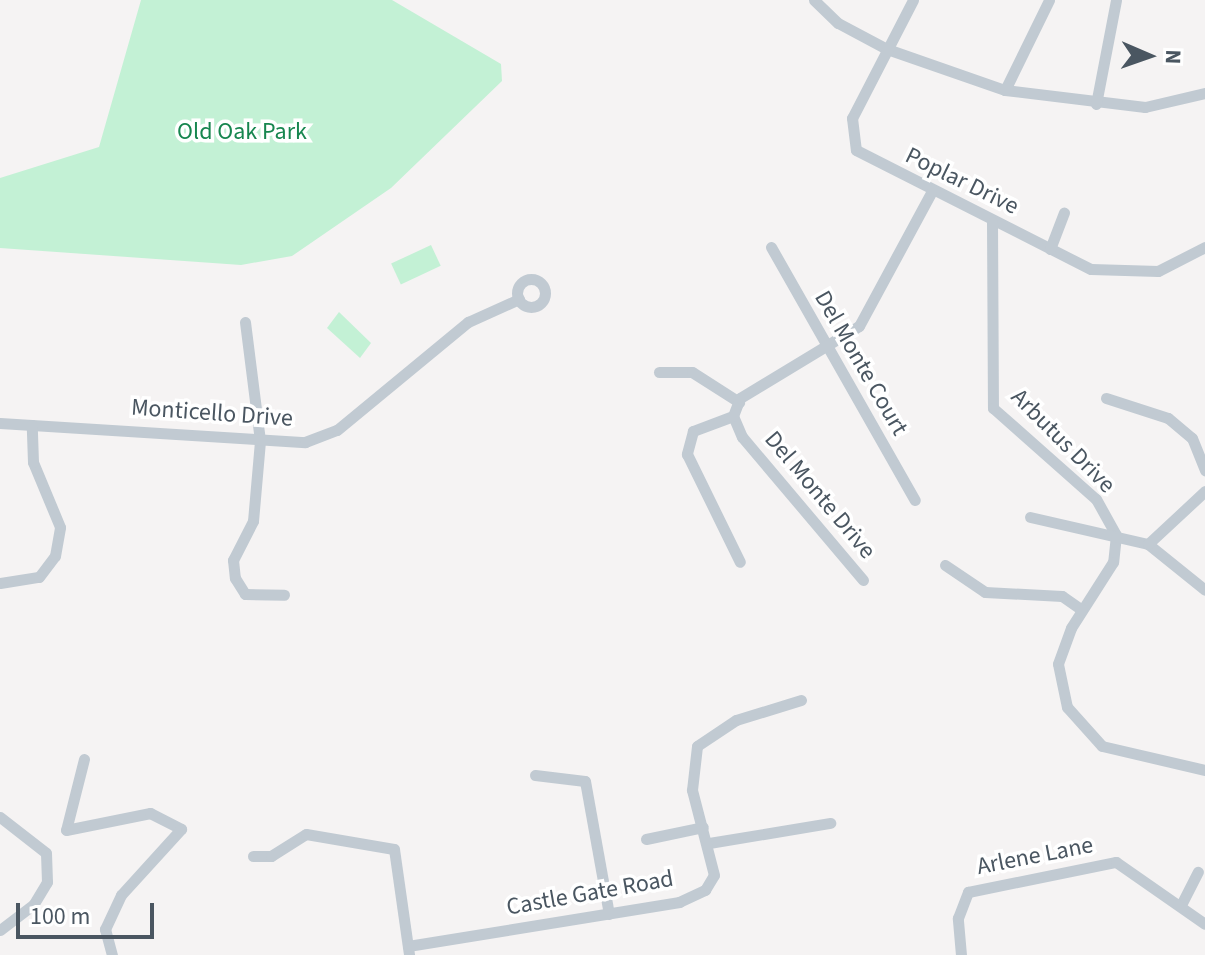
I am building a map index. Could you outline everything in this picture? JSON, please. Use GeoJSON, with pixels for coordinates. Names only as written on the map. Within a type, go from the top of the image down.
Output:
{"type":"FeatureCollection","features":[{"type":"Feature","properties":{"kind":"street"},"geometry":{"type":"LineString","coordinates":[[814,0],[824,13],[887,49],[1005,90],[1096,104],[1145,107],[1205,93]]}},
{"type":"Feature","properties":{"kind":"street"},"geometry":{"type":"LineString","coordinates":[[824,13],[831,0]]}},
{"type":"Feature","properties":{"kind":"street","name":"Poplar Drive"},"geometry":{"type":"LineString","coordinates":[[913,0],[852,118],[850,141],[865,158],[1050,249],[1126,275],[1158,271],[1205,247]]}},
{"type":"Feature","properties":{"kind":"street"},"geometry":{"type":"LineString","coordinates":[[1005,90],[1049,0]]}},
{"type":"Feature","properties":{"kind":"street"},"geometry":{"type":"LineString","coordinates":[[1096,104],[1116,0]]}},
{"type":"Feature","properties":{"kind":"street"},"geometry":{"type":"LineString","coordinates":[[740,562],[687,454],[693,431],[733,416],[739,402],[825,349],[871,311],[931,193]]}},
{"type":"Feature","properties":{"kind":"street"},"geometry":{"type":"LineString","coordinates":[[1050,249],[1064,213]]}},
{"type":"Feature","properties":{"kind":"street","name":"Arbutus Drive"},"geometry":{"type":"LineString","coordinates":[[992,222],[993,408],[1096,499],[1116,535]]}},
{"type":"Feature","properties":{"kind":"street","name":"Del Monte Court"},"geometry":{"type":"LineString","coordinates":[[771,247],[825,349],[915,500]]}},
{"type":"Feature","properties":{"kind":"street","name":"Monticello Drive"},"geometry":{"type":"LineString","coordinates":[[0,423],[305,442],[337,430],[468,322],[519,299]]}},
{"type":"Feature","properties":{"kind":"street"},"geometry":{"type":"LineString","coordinates":[[245,322],[260,441],[253,521],[233,560],[235,578],[245,594],[284,595]]}},
{"type":"Feature","properties":{"kind":"street"},"geometry":{"type":"LineString","coordinates":[[659,372],[692,372],[739,402]]}},
{"type":"Feature","properties":{"kind":"street"},"geometry":{"type":"LineString","coordinates":[[1106,398],[1168,418],[1192,438],[1205,471]]}},
{"type":"Feature","properties":{"kind":"street","name":"Del Monte Drive"},"geometry":{"type":"LineString","coordinates":[[733,416],[742,437],[863,580]]}},
{"type":"Feature","properties":{"kind":"street"},"geometry":{"type":"LineString","coordinates":[[0,583],[39,577],[55,556],[60,527],[33,462],[32,425]]}},
{"type":"Feature","properties":{"kind":"street"},"geometry":{"type":"LineString","coordinates":[[1148,544],[1205,491]]}},
{"type":"Feature","properties":{"kind":"street"},"geometry":{"type":"LineString","coordinates":[[1030,517],[1148,544],[1205,590]]}},
{"type":"Feature","properties":{"kind":"street"},"geometry":{"type":"LineString","coordinates":[[1116,535],[1113,562],[1082,610],[1058,664],[1067,707],[1102,746],[1205,770]]}},
{"type":"Feature","properties":{"kind":"street"},"geometry":{"type":"LineString","coordinates":[[945,565],[985,592],[1062,596],[1082,610]]}},
{"type":"Feature","properties":{"kind":"street","name":"Castle Gate Road"},"geometry":{"type":"LineString","coordinates":[[408,951],[679,902],[705,890],[714,875],[709,843],[692,790],[697,746],[736,720],[801,700]]}},
{"type":"Feature","properties":{"kind":"street"},"geometry":{"type":"LineString","coordinates":[[84,759],[66,830],[150,813],[181,829],[121,895],[105,929],[112,955]]}},
{"type":"Feature","properties":{"kind":"street"},"geometry":{"type":"LineString","coordinates":[[535,775],[585,781],[609,914]]}},
{"type":"Feature","properties":{"kind":"street"},"geometry":{"type":"LineString","coordinates":[[0,817],[46,853],[47,882],[34,904],[0,930]]}},
{"type":"Feature","properties":{"kind":"street"},"geometry":{"type":"LineString","coordinates":[[709,843],[830,823]]}},
{"type":"Feature","properties":{"kind":"street"},"geometry":{"type":"LineString","coordinates":[[646,839],[703,827]]}},
{"type":"Feature","properties":{"kind":"street"},"geometry":{"type":"LineString","coordinates":[[253,856],[271,856],[306,834],[394,849],[408,951]]}},
{"type":"Feature","properties":{"kind":"street","name":"Arlene Lane"},"geometry":{"type":"LineString","coordinates":[[961,955],[958,918],[968,892],[1116,862],[1182,903],[1205,924]]}},
{"type":"Feature","properties":{"kind":"street"},"geometry":{"type":"LineString","coordinates":[[1182,903],[1198,872]]}},
{"type":"Feature","properties":{"kind":"green space","name":"Old Oak Park"},"geometry":{"type":"Polygon","coordinates":[[[141,0],[392,0],[501,64],[502,81],[391,188],[292,256],[241,265],[0,248],[0,178],[99,147],[141,0]]]}},
{"type":"Feature","properties":{"kind":"green space"},"geometry":{"type":"Polygon","coordinates":[[[431,245],[441,266],[401,284],[391,264],[431,245]]]}},
{"type":"Feature","properties":{"kind":"green space"},"geometry":{"type":"Polygon","coordinates":[[[339,312],[371,343],[360,358],[327,328],[339,312]]]}}]}
